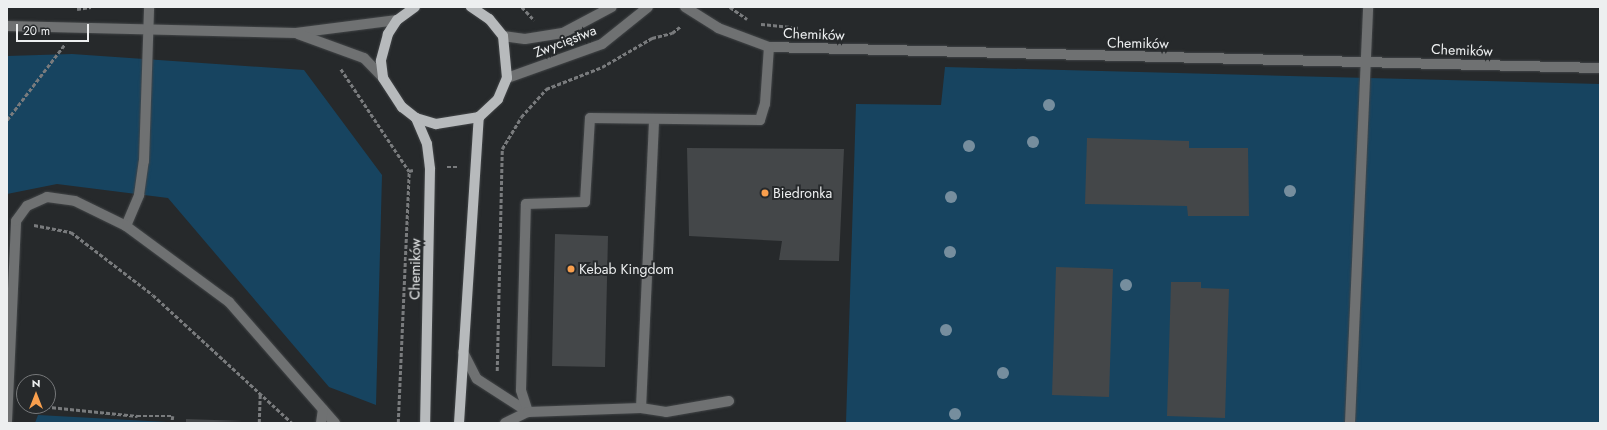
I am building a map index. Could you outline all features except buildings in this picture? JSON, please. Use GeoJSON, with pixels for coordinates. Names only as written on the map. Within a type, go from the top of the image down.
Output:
{"type":"FeatureCollection","features":[{"type":"Feature","properties":{"kind":"main road"},"geometry":{"type":"LineString","coordinates":[[415,7],[397,20],[383,48],[383,78],[399,103],[416,118],[436,124],[480,117],[498,99],[507,78],[507,51],[503,36],[476,8]]}},
{"type":"Feature","properties":{"kind":"main road"},"geometry":{"type":"LineString","coordinates":[[459,423],[475,165],[480,117]]}},
{"type":"Feature","properties":{"kind":"main road","name":"Chemików"},"geometry":{"type":"LineString","coordinates":[[416,118],[427,144],[430,169],[425,423]]}},
{"type":"Feature","properties":{"kind":"street"},"geometry":{"type":"LineString","coordinates":[[126,226],[139,196],[144,160],[149,7]]}},
{"type":"Feature","properties":{"kind":"street","name":"Zwycięstwa"},"geometry":{"type":"LineString","coordinates":[[503,36],[525,39],[564,33],[612,7]]}},
{"type":"Feature","properties":{"kind":"street","name":"Zwycięstwa"},"geometry":{"type":"LineString","coordinates":[[507,78],[602,44],[648,7]]}},
{"type":"Feature","properties":{"kind":"street","name":"Chemików"},"geometry":{"type":"LineString","coordinates":[[685,7],[718,28],[769,47],[1600,68]]}},
{"type":"Feature","properties":{"kind":"street"},"geometry":{"type":"LineString","coordinates":[[1350,423],[1368,62],[1368,7]]}},
{"type":"Feature","properties":{"kind":"street"},"geometry":{"type":"LineString","coordinates":[[7,26],[149,28],[296,33],[397,20]]}},
{"type":"Feature","properties":{"kind":"street"},"geometry":{"type":"LineString","coordinates":[[296,33],[364,58],[383,78]]}},
{"type":"Feature","properties":{"kind":"street"},"geometry":{"type":"LineString","coordinates":[[528,412],[521,390],[526,204],[585,202],[590,118],[654,120],[760,120],[765,104],[769,47]]}},
{"type":"Feature","properties":{"kind":"street"},"geometry":{"type":"LineString","coordinates":[[641,408],[654,120]]}},
{"type":"Feature","properties":{"kind":"street"},"geometry":{"type":"LineString","coordinates":[[7,422],[16,222],[26,206],[47,198],[75,201],[126,226],[228,302],[335,423]]}},
{"type":"Feature","properties":{"kind":"street"},"geometry":{"type":"LineString","coordinates":[[463,352],[477,379],[498,395],[528,412]]}},
{"type":"Feature","properties":{"kind":"street"},"geometry":{"type":"LineString","coordinates":[[505,423],[528,412],[641,408],[666,412],[729,401]]}},
{"type":"Feature","properties":{"kind":"street"},"geometry":{"type":"LineString","coordinates":[[321,423],[323,409]]}},
{"type":"Feature","properties":{"kind":"path"},"geometry":{"type":"LineString","coordinates":[[498,395],[499,164],[502,149],[520,117],[546,89],[602,68],[652,38],[672,33],[680,26]]}},
{"type":"Feature","properties":{"kind":"path"},"geometry":{"type":"LineString","coordinates":[[7,120],[66,44]]}},
{"type":"Feature","properties":{"kind":"path"},"geometry":{"type":"LineString","coordinates":[[341,62],[342,75],[408,171],[398,423]]}},
{"type":"Feature","properties":{"kind":"path"},"geometry":{"type":"LineString","coordinates":[[408,171],[475,165]]}},
{"type":"Feature","properties":{"kind":"path"},"geometry":{"type":"LineString","coordinates":[[16,222],[71,232],[153,295],[292,423]]}},
{"type":"Feature","properties":{"kind":"path"},"geometry":{"type":"LineString","coordinates":[[258,423],[260,393]]}},
{"type":"Feature","properties":{"kind":"path"},"geometry":{"type":"LineString","coordinates":[[56,410],[172,416],[172,423]]}},
{"type":"Feature","properties":{"kind":"shaded area"},"geometry":{"type":"Polygon","coordinates":[[[72,54],[304,70],[382,175],[376,405],[329,387],[168,198],[57,184],[7,194],[7,56],[72,54]]]}},
{"type":"Feature","properties":{"kind":"shaded area"},"geometry":{"type":"Polygon","coordinates":[[[945,67],[1600,84],[1600,423],[846,423],[856,104],[941,105],[945,67]]]}},
{"type":"Feature","properties":{"kind":"shaded area"},"geometry":{"type":"Polygon","coordinates":[[[38,415],[167,422],[167,423],[35,423],[38,415]]]}},
{"type":"Feature","properties":{"kind":"place","name":"Biedronka"},"geometry":{"type":"Point","coordinates":[765,193]}},
{"type":"Feature","properties":{"kind":"place","name":"Kebab Kingdom"},"geometry":{"type":"Point","coordinates":[571,269]}}]}
